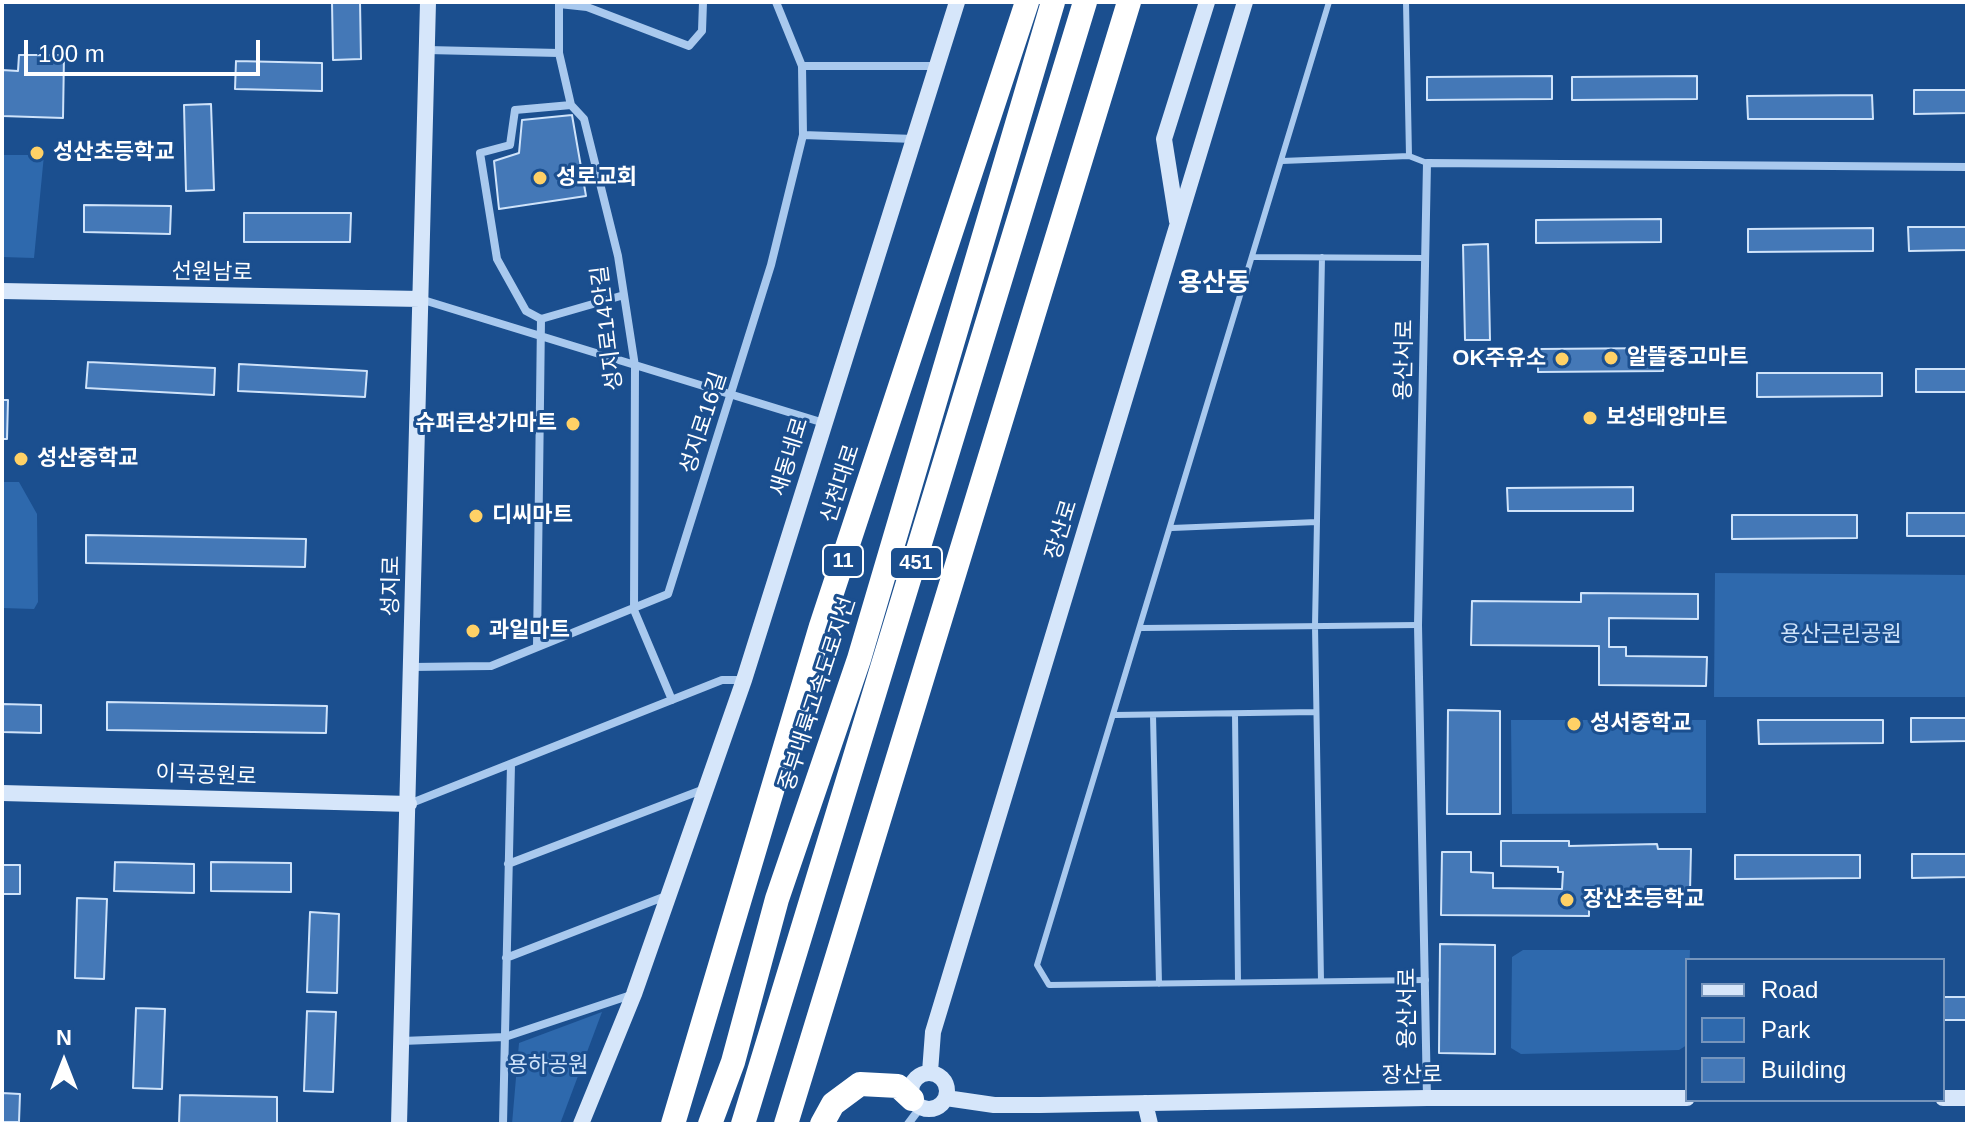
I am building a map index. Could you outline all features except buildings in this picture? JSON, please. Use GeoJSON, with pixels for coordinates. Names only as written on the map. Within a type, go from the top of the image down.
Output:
{"type":"FeatureCollection","features":[{"type":"Feature","properties":{"kind":"highway","name":"신천대로"},"geometry":{"type":"LineString","coordinates":[[673,1124],[821,626],[1027,2]]}},
{"type":"Feature","properties":{"kind":"highway","name":"중부내륙고속도로지선"},"geometry":{"type":"LineString","coordinates":[[710,1124],[733,1062],[777,899],[859,659],[1053,2]]}},
{"type":"Feature","properties":{"kind":"highway","name":"451"},"geometry":{"type":"LineString","coordinates":[[743,1124],[1085,2]]}},
{"type":"Feature","properties":{"kind":"highway"},"geometry":{"type":"LineString","coordinates":[[786,1124],[1129,2]]}},
{"type":"Feature","properties":{"kind":"highway"},"geometry":{"type":"LineString","coordinates":[[822,1124],[833,1104],[860,1084],[898,1086],[916,1103]]}},
{"type":"Feature","properties":{"kind":"street","name":"성지로"},"geometry":{"type":"LineString","coordinates":[[399,1124],[428,2]]}},
{"type":"Feature","properties":{"kind":"street"},"geometry":{"type":"LineString","coordinates":[[559,3],[587,7],[689,46],[702,31],[703,2]]}},
{"type":"Feature","properties":{"kind":"street","name":"성지로16길"},"geometry":{"type":"LineString","coordinates":[[412,667],[491,666],[668,594],[733,396],[771,265],[803,135],[802,66],[776,2]]}},
{"type":"Feature","properties":{"kind":"street","name":"새동네로"},"geometry":{"type":"LineString","coordinates":[[581,1124],[634,994],[744,680],[957,2]]}},
{"type":"Feature","properties":{"kind":"street"},"geometry":{"type":"LineString","coordinates":[[1178,225],[1164,139],[1207,2]]}},
{"type":"Feature","properties":{"kind":"street","name":"장산로"},"geometry":{"type":"LineString","coordinates":[[930,1072],[933,1032],[1245,2]]}},
{"type":"Feature","properties":{"kind":"street","name":"성지로14안길"},"geometry":{"type":"LineString","coordinates":[[559,3],[559,53],[571,105],[584,119],[624,295],[635,366],[634,610],[672,700]]}},
{"type":"Feature","properties":{"kind":"street"},"geometry":{"type":"LineString","coordinates":[[426,50],[559,53]]}},
{"type":"Feature","properties":{"kind":"street"},"geometry":{"type":"LineString","coordinates":[[802,66],[937,66]]}},
{"type":"Feature","properties":{"kind":"street"},"geometry":{"type":"LineString","coordinates":[[571,105],[515,110],[510,145],[480,153],[497,259],[526,311],[541,319],[624,295]]}},
{"type":"Feature","properties":{"kind":"street"},"geometry":{"type":"LineString","coordinates":[[803,135],[914,139]]}},
{"type":"Feature","properties":{"kind":"street"},"geometry":{"type":"LineString","coordinates":[[1427,163],[1967,167]]}},
{"type":"Feature","properties":{"kind":"street","name":"용산서로"},"geometry":{"type":"LineString","coordinates":[[1427,163],[1418,625],[1427,1098]]}},
{"type":"Feature","properties":{"kind":"street","name":"선원남로"},"geometry":{"type":"LineString","coordinates":[[2,291],[420,299]]}},
{"type":"Feature","properties":{"kind":"street"},"geometry":{"type":"LineString","coordinates":[[420,299],[824,423]]}},
{"type":"Feature","properties":{"kind":"street"},"geometry":{"type":"LineString","coordinates":[[537,646],[541,319]]}},
{"type":"Feature","properties":{"kind":"street"},"geometry":{"type":"LineString","coordinates":[[409,804],[722,680],[744,680]]}},
{"type":"Feature","properties":{"kind":"street"},"geometry":{"type":"LineString","coordinates":[[503,1124],[511,764]]}},
{"type":"Feature","properties":{"kind":"street"},"geometry":{"type":"LineString","coordinates":[[508,864],[707,787]]}},
{"type":"Feature","properties":{"kind":"street","name":"이곡공원로"},"geometry":{"type":"LineString","coordinates":[[2,793],[409,804]]}},
{"type":"Feature","properties":{"kind":"street"},"geometry":{"type":"LineString","coordinates":[[506,958],[669,894]]}},
{"type":"Feature","properties":{"kind":"street"},"geometry":{"type":"LineString","coordinates":[[402,1041],[505,1037],[634,994]]}},
{"type":"Feature","properties":{"kind":"street"},"geometry":{"type":"LineString","coordinates":[[908,1124],[916,1103],[913,1080],[930,1072],[944,1081],[946,1098],[933,1109],[916,1103]]}},
{"type":"Feature","properties":{"kind":"street","name":"장산로"},"geometry":{"type":"LineString","coordinates":[[946,1098],[994,1105],[1427,1098],[1685,1098]]}},
{"type":"Feature","properties":{"kind":"street"},"geometry":{"type":"LineString","coordinates":[[1945,1098],[1967,1098]]}},
{"type":"Feature","properties":{"kind":"street"},"geometry":{"type":"LineString","coordinates":[[1145,1103],[1150,1124]]}},
{"type":"Feature","properties":{"kind":"lane"},"geometry":{"type":"LineString","coordinates":[[1329,2],[1142,628],[1037,965],[1049,985],[1426,980]]}},
{"type":"Feature","properties":{"kind":"lane"},"geometry":{"type":"LineString","coordinates":[[1406,2],[1409,156]]}},
{"type":"Feature","properties":{"kind":"lane"},"geometry":{"type":"LineString","coordinates":[[1282,161],[1409,156],[1427,163]]}},
{"type":"Feature","properties":{"kind":"lane"},"geometry":{"type":"LineString","coordinates":[[1254,257],[1425,258]]}},
{"type":"Feature","properties":{"kind":"lane"},"geometry":{"type":"LineString","coordinates":[[1321,981],[1315,626],[1322,257]]}},
{"type":"Feature","properties":{"kind":"lane"},"geometry":{"type":"LineString","coordinates":[[1172,528],[1317,522]]}},
{"type":"Feature","properties":{"kind":"lane"},"geometry":{"type":"LineString","coordinates":[[1142,628],[1418,625]]}},
{"type":"Feature","properties":{"kind":"lane"},"geometry":{"type":"LineString","coordinates":[[1115,715],[1316,712]]}},
{"type":"Feature","properties":{"kind":"lane"},"geometry":{"type":"LineString","coordinates":[[1235,714],[1238,982]]}},
{"type":"Feature","properties":{"kind":"lane"},"geometry":{"type":"LineString","coordinates":[[1153,715],[1159,984]]}},
{"type":"Feature","properties":{"kind":"green space"},"geometry":{"type":"Polygon","coordinates":[[[2,155],[44,155],[34,258],[2,257],[2,155]]]}},
{"type":"Feature","properties":{"kind":"green space"},"geometry":{"type":"Polygon","coordinates":[[[2,482],[19,482],[37,514],[38,602],[34,609],[2,608],[2,482]]]}},
{"type":"Feature","properties":{"kind":"green space","name":"용산근린공원"},"geometry":{"type":"Polygon","coordinates":[[[1715,573],[1967,575],[1967,697],[1714,697],[1715,573]]]}},
{"type":"Feature","properties":{"kind":"green space"},"geometry":{"type":"Polygon","coordinates":[[[1511,720],[1706,720],[1706,813],[1512,814],[1511,720]]]}},
{"type":"Feature","properties":{"kind":"green space"},"geometry":{"type":"Polygon","coordinates":[[[1523,950],[1690,950],[1690,958],[1685,958],[1685,1046],[1679,1050],[1521,1054],[1511,1048],[1512,957],[1523,950]]]}},
{"type":"Feature","properties":{"kind":"green space","name":"용하공원"},"geometry":{"type":"Polygon","coordinates":[[[602,1012],[560,1124],[512,1124],[519,1043],[602,1012]]]}},
{"type":"Feature","properties":{"kind":"place","name":"성산초등학교"},"geometry":{"type":"Point","coordinates":[37,153]}},
{"type":"Feature","properties":{"kind":"place","name":"성로교회"},"geometry":{"type":"Point","coordinates":[540,178]}},
{"type":"Feature","properties":{"kind":"place","name":"알뜰중고마트"},"geometry":{"type":"Point","coordinates":[1611,358]}},
{"type":"Feature","properties":{"kind":"place","name":"OK주유소"},"geometry":{"type":"Point","coordinates":[1562,359]}},
{"type":"Feature","properties":{"kind":"place","name":"보성태양마트"},"geometry":{"type":"Point","coordinates":[1590,418]}},
{"type":"Feature","properties":{"kind":"place","name":"슈퍼큰상가마트"},"geometry":{"type":"Point","coordinates":[573,424]}},
{"type":"Feature","properties":{"kind":"place","name":"성산중학교"},"geometry":{"type":"Point","coordinates":[21,459]}},
{"type":"Feature","properties":{"kind":"place","name":"디씨마트"},"geometry":{"type":"Point","coordinates":[476,516]}},
{"type":"Feature","properties":{"kind":"place","name":"과일마트"},"geometry":{"type":"Point","coordinates":[473,631]}},
{"type":"Feature","properties":{"kind":"place","name":"성서중학교"},"geometry":{"type":"Point","coordinates":[1574,724]}},
{"type":"Feature","properties":{"kind":"place","name":"장산초등학교"},"geometry":{"type":"Point","coordinates":[1567,900]}},
{"type":"Feature","properties":{"kind":"district","name":"용산동"},"geometry":{"type":"Point","coordinates":[1214,284]}}]}
